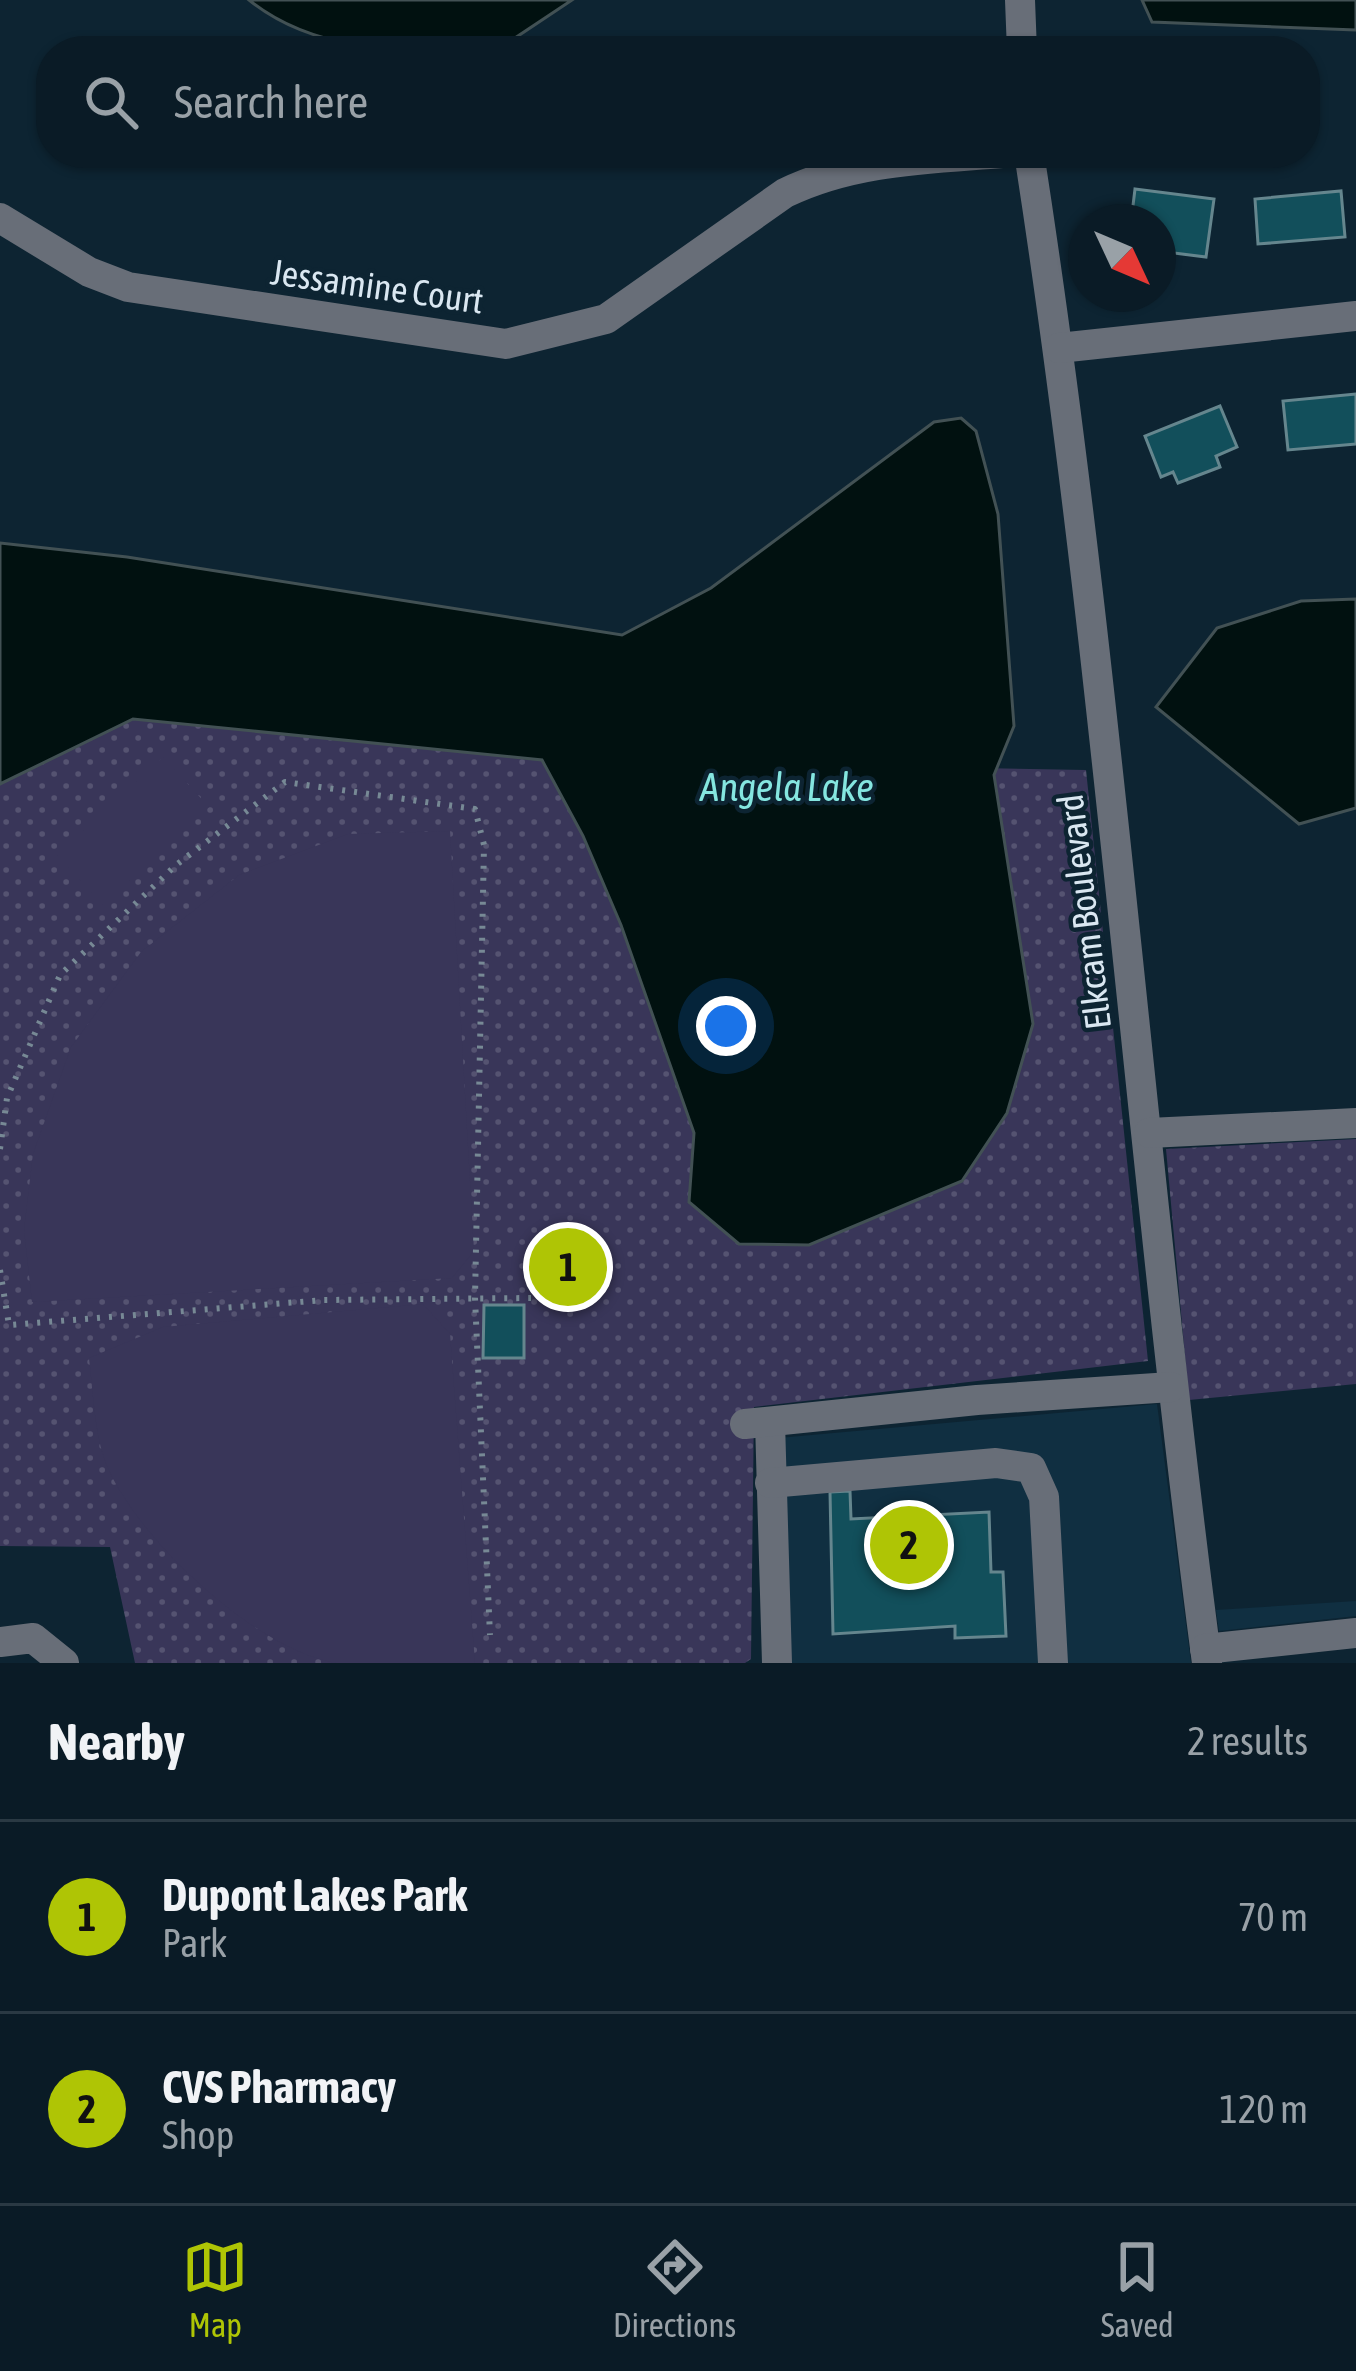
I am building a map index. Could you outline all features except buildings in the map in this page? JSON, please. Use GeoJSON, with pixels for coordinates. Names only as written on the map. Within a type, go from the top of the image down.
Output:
{"type":"FeatureCollection","features":[{"type":"Feature","properties":{"kind":"street"},"geometry":{"type":"LineString","coordinates":[[1020,0],[1021,36]]}},
{"type":"Feature","properties":{"kind":"street","name":"Jessamine Court"},"geometry":{"type":"LineString","coordinates":[[0,218],[89,272],[128,286],[448,339],[506,344],[606,320],[785,194],[816,178],[855,168]]}},
{"type":"Feature","properties":{"kind":"street","name":"Elkcam Boulevard"},"geometry":{"type":"LineString","coordinates":[[1031,168],[1059,348],[1149,1133],[1171,1387],[1206,1656]]}},
{"type":"Feature","properties":{"kind":"street"},"geometry":{"type":"LineString","coordinates":[[1059,348],[1356,316]]}},
{"type":"Feature","properties":{"kind":"street"},"geometry":{"type":"LineString","coordinates":[[1149,1133],[1356,1123]]}},
{"type":"Feature","properties":{"kind":"street"},"geometry":{"type":"LineString","coordinates":[[777,1663],[770,1483],[758,1423],[1171,1387]]}},
{"type":"Feature","properties":{"kind":"street"},"geometry":{"type":"LineString","coordinates":[[770,1483],[996,1463],[1030,1468],[1044,1497],[1053,1663]]}},
{"type":"Feature","properties":{"kind":"street"},"geometry":{"type":"LineString","coordinates":[[1206,1656],[1318,1650],[1356,1633]]}},
{"type":"Feature","properties":{"kind":"street"},"geometry":{"type":"LineString","coordinates":[[0,1642],[33,1638],[64,1663]]}},
{"type":"Feature","properties":{"kind":"path"},"geometry":{"type":"LineString","coordinates":[[0,1149],[7,1098],[60,975],[176,865],[285,782],[475,809],[484,845],[476,1298],[490,1635]]}},
{"type":"Feature","properties":{"kind":"path"},"geometry":{"type":"LineString","coordinates":[[0,1270],[9,1325],[324,1300],[531,1298]]}},
{"type":"Feature","properties":{"kind":"shaded area"},"geometry":{"type":"Polygon","coordinates":[[[133,719],[542,760],[1086,770],[1148,1361],[754,1407],[751,1659],[745,1663],[135,1663],[110,1547],[0,1546],[0,784],[133,719]]]}},
{"type":"Feature","properties":{"kind":"shaded area"},"geometry":{"type":"Polygon","coordinates":[[[163,757],[209,807],[103,905],[57,855],[163,757]]]}},
{"type":"Feature","properties":{"kind":"shaded area"},"geometry":{"type":"Polygon","coordinates":[[[450,831],[474,1251],[452,1278],[32,1302],[24,1230],[33,1154],[71,1047],[141,952],[239,875],[348,834],[450,831]]]}},
{"type":"Feature","properties":{"kind":"shaded area"},"geometry":{"type":"Polygon","coordinates":[[[1356,1139],[1356,1384],[1189,1400],[1166,1149],[1356,1139]]]}},
{"type":"Feature","properties":{"kind":"shaded area"},"geometry":{"type":"Polygon","coordinates":[[[423,1304],[450,1334],[475,1663],[337,1663],[305,1654],[270,1637],[200,1585],[140,1520],[104,1458],[89,1358],[163,1327],[423,1304]]]}},
{"type":"Feature","properties":{"kind":"shaded area"},"geometry":{"type":"Polygon","coordinates":[[[1157,1404],[1191,1663],[765,1663],[767,1439],[1157,1404]]]}},
{"type":"Feature","properties":{"kind":"shaded area"},"geometry":{"type":"Polygon","coordinates":[[[1356,1601],[1356,1616],[1219,1631],[1216,1610],[1356,1601]]]}},
{"type":"Feature","properties":{"kind":"water"},"geometry":{"type":"Polygon","coordinates":[[[249,0],[572,0],[518,36],[319,36],[275,18],[249,0]]]}},
{"type":"Feature","properties":{"kind":"water"},"geometry":{"type":"Polygon","coordinates":[[[1142,0],[1356,0],[1356,30],[1152,22],[1142,0]]]}},
{"type":"Feature","properties":{"kind":"water","name":"Angela Lake"},"geometry":{"type":"Polygon","coordinates":[[[961,418],[976,431],[998,514],[1014,726],[994,775],[1033,1024],[1007,1113],[962,1181],[809,1245],[739,1244],[689,1202],[694,1133],[621,925],[583,836],[542,760],[133,719],[0,784],[0,543],[127,557],[622,635],[711,588],[934,422],[961,418]]]}},
{"type":"Feature","properties":{"kind":"water"},"geometry":{"type":"Polygon","coordinates":[[[1356,599],[1356,808],[1299,824],[1156,707],[1217,628],[1301,601],[1356,599]]]}},
{"type":"Feature","properties":{"kind":"place","name":"Dupont Lakes Park"},"geometry":{"type":"Point","coordinates":[568,1267]}},
{"type":"Feature","properties":{"kind":"place","name":"CVS Pharmacy"},"geometry":{"type":"Point","coordinates":[909,1545]}}]}
